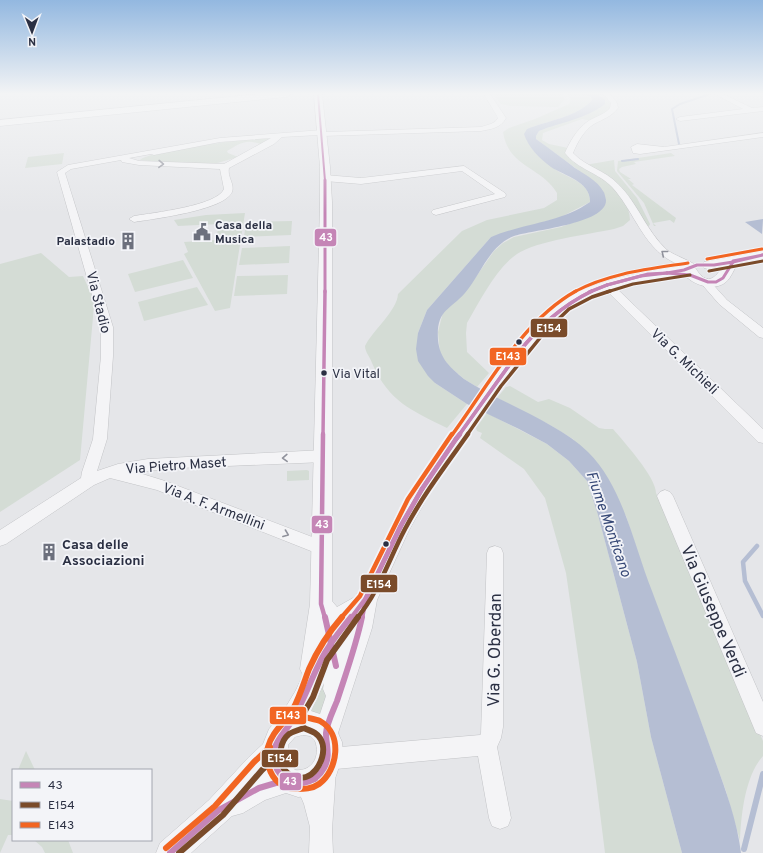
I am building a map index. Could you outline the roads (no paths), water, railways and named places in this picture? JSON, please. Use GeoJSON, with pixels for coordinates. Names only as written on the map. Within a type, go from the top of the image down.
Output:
{"type":"FeatureCollection","features":[{"type":"Feature","properties":{"kind":"street"},"geometry":{"type":"LineString","coordinates":[[124,159],[139,163],[225,167],[278,138],[280,134]]}},
{"type":"Feature","properties":{"kind":"street"},"geometry":{"type":"LineString","coordinates":[[109,160],[220,140],[288,134]]}},
{"type":"Feature","properties":{"kind":"street"},"geometry":{"type":"LineString","coordinates":[[307,696],[314,658],[321,604],[324,456],[325,178],[322,134]]}},
{"type":"Feature","properties":{"kind":"street"},"geometry":{"type":"LineString","coordinates":[[581,134],[569,153],[575,160],[610,182],[619,190],[636,213],[645,230],[658,248],[671,259],[694,273],[714,282],[722,278],[733,261]]}},
{"type":"Feature","properties":{"kind":"street"},"geometry":{"type":"LineString","coordinates":[[664,149],[763,135]]}},
{"type":"Feature","properties":{"kind":"street"},"geometry":{"type":"LineString","coordinates":[[109,160],[124,159],[161,150]]}},
{"type":"Feature","properties":{"kind":"street","name":"Via Stadio"},"geometry":{"type":"LineString","coordinates":[[108,472],[102,456],[100,439],[107,356],[107,327],[61,172],[68,167],[109,160]]}},
{"type":"Feature","properties":{"kind":"street"},"geometry":{"type":"LineString","coordinates":[[134,219],[199,207],[219,200],[225,196],[228,190],[228,182],[223,172],[225,167]]}},
{"type":"Feature","properties":{"kind":"street"},"geometry":{"type":"LineString","coordinates":[[325,178],[362,181],[464,168],[502,195],[436,212]]}},
{"type":"Feature","properties":{"kind":"street"},"geometry":{"type":"LineString","coordinates":[[694,273],[698,264],[708,265],[763,255]]}},
{"type":"Feature","properties":{"kind":"street"},"geometry":{"type":"LineString","coordinates":[[708,265],[718,269],[733,310]]}},
{"type":"Feature","properties":{"kind":"street"},"geometry":{"type":"LineString","coordinates":[[288,727],[307,696],[320,660],[343,626],[366,599],[413,504],[497,381],[534,334],[554,313],[575,298],[607,285],[667,273],[694,273],[733,310],[763,334]]}},
{"type":"Feature","properties":{"kind":"street","name":"Via G. Michieli"},"geometry":{"type":"LineString","coordinates":[[607,285],[763,438]]}},
{"type":"Feature","properties":{"kind":"street","name":"Via Stadio"},"geometry":{"type":"LineString","coordinates":[[89,481],[89,472],[100,439]]}},
{"type":"Feature","properties":{"kind":"street","name":"Via Pietro Maset"},"geometry":{"type":"LineString","coordinates":[[0,539],[89,481],[108,472],[138,466],[169,463],[324,456]]}},
{"type":"Feature","properties":{"kind":"street"},"geometry":{"type":"LineString","coordinates":[[160,485],[156,480],[156,475],[159,470],[169,463]]}},
{"type":"Feature","properties":{"kind":"street","name":"Via A. F. Armellini"},"geometry":{"type":"LineString","coordinates":[[108,472],[130,476],[160,485],[322,548]]}},
{"type":"Feature","properties":{"kind":"street","name":"Via Giuseppe Verdi"},"geometry":{"type":"LineString","coordinates":[[665,496],[763,726]]}},
{"type":"Feature","properties":{"kind":"street","name":"Via G. Oberdan"},"geometry":{"type":"LineString","coordinates":[[486,745],[491,738],[493,726],[495,553]]}},
{"type":"Feature","properties":{"kind":"street"},"geometry":{"type":"LineString","coordinates":[[321,604],[326,612],[332,617],[339,618],[345,616],[366,599]]}},
{"type":"Feature","properties":{"kind":"street"},"geometry":{"type":"LineString","coordinates":[[328,724],[361,628],[366,599]]}},
{"type":"Feature","properties":{"kind":"street"},"geometry":{"type":"LineString","coordinates":[[320,830],[330,750],[328,724],[337,672],[332,644],[321,604]]}},
{"type":"Feature","properties":{"kind":"street"},"geometry":{"type":"LineString","coordinates":[[321,853],[320,830],[315,803],[296,782],[276,768],[274,751],[276,742],[281,733],[296,723],[304,721],[320,726],[328,724]]}},
{"type":"Feature","properties":{"kind":"street"},"geometry":{"type":"LineString","coordinates":[[328,763],[486,745],[500,818]]}},
{"type":"Feature","properties":{"kind":"street"},"geometry":{"type":"LineString","coordinates":[[170,853],[219,810],[258,766],[274,751]]}},
{"type":"Feature","properties":{"kind":"street"},"geometry":{"type":"LineString","coordinates":[[219,810],[259,788],[314,780],[321,774],[328,763]]}},
{"type":"Feature","properties":{"kind":"water","name":"Fiume Monticano"},"geometry":{"type":"Polygon","coordinates":[[[524,134],[537,134],[536,139],[598,184],[604,193],[606,200],[603,208],[594,215],[582,220],[567,225],[514,236],[498,246],[486,261],[471,286],[441,317],[438,330],[439,347],[446,362],[464,379],[545,422],[575,441],[588,452],[600,466],[610,482],[626,517],[730,803],[741,853],[682,853],[651,737],[637,662],[598,515],[587,481],[569,461],[547,444],[467,404],[435,383],[428,376],[418,361],[416,349],[418,333],[427,310],[491,237],[503,232],[554,219],[578,209],[590,202],[586,189],[576,180],[551,167],[543,160],[531,148],[524,134]]]}},
{"type":"Feature","properties":{"kind":"water"},"geometry":{"type":"Polygon","coordinates":[[[763,219],[762,234],[745,222],[763,219]]]}},
{"type":"Feature","properties":{"kind":"waterway"},"geometry":{"type":"LineString","coordinates":[[677,134],[679,144]]}},
{"type":"Feature","properties":{"kind":"waterway"},"geometry":{"type":"LineString","coordinates":[[622,161],[638,159]]}},
{"type":"Feature","properties":{"kind":"waterway"},"geometry":{"type":"LineString","coordinates":[[757,546],[743,562],[745,581],[763,616]]}},
{"type":"Feature","properties":{"kind":"waterway"},"geometry":{"type":"LineString","coordinates":[[744,849],[763,774]]}},
{"type":"Feature","properties":{"kind":"place","name":"Casa della Musica"},"geometry":{"type":"Point","coordinates":[202,232]}},
{"type":"Feature","properties":{"kind":"place","name":"Palastadio"},"geometry":{"type":"Point","coordinates":[128,241]}},
{"type":"Feature","properties":{"kind":"place","name":"Via Vital"},"geometry":{"type":"Point","coordinates":[324,373]}},
{"type":"Feature","properties":{"kind":"place","name":"Casa delle Associazioni"},"geometry":{"type":"Point","coordinates":[49,552]}}]}
